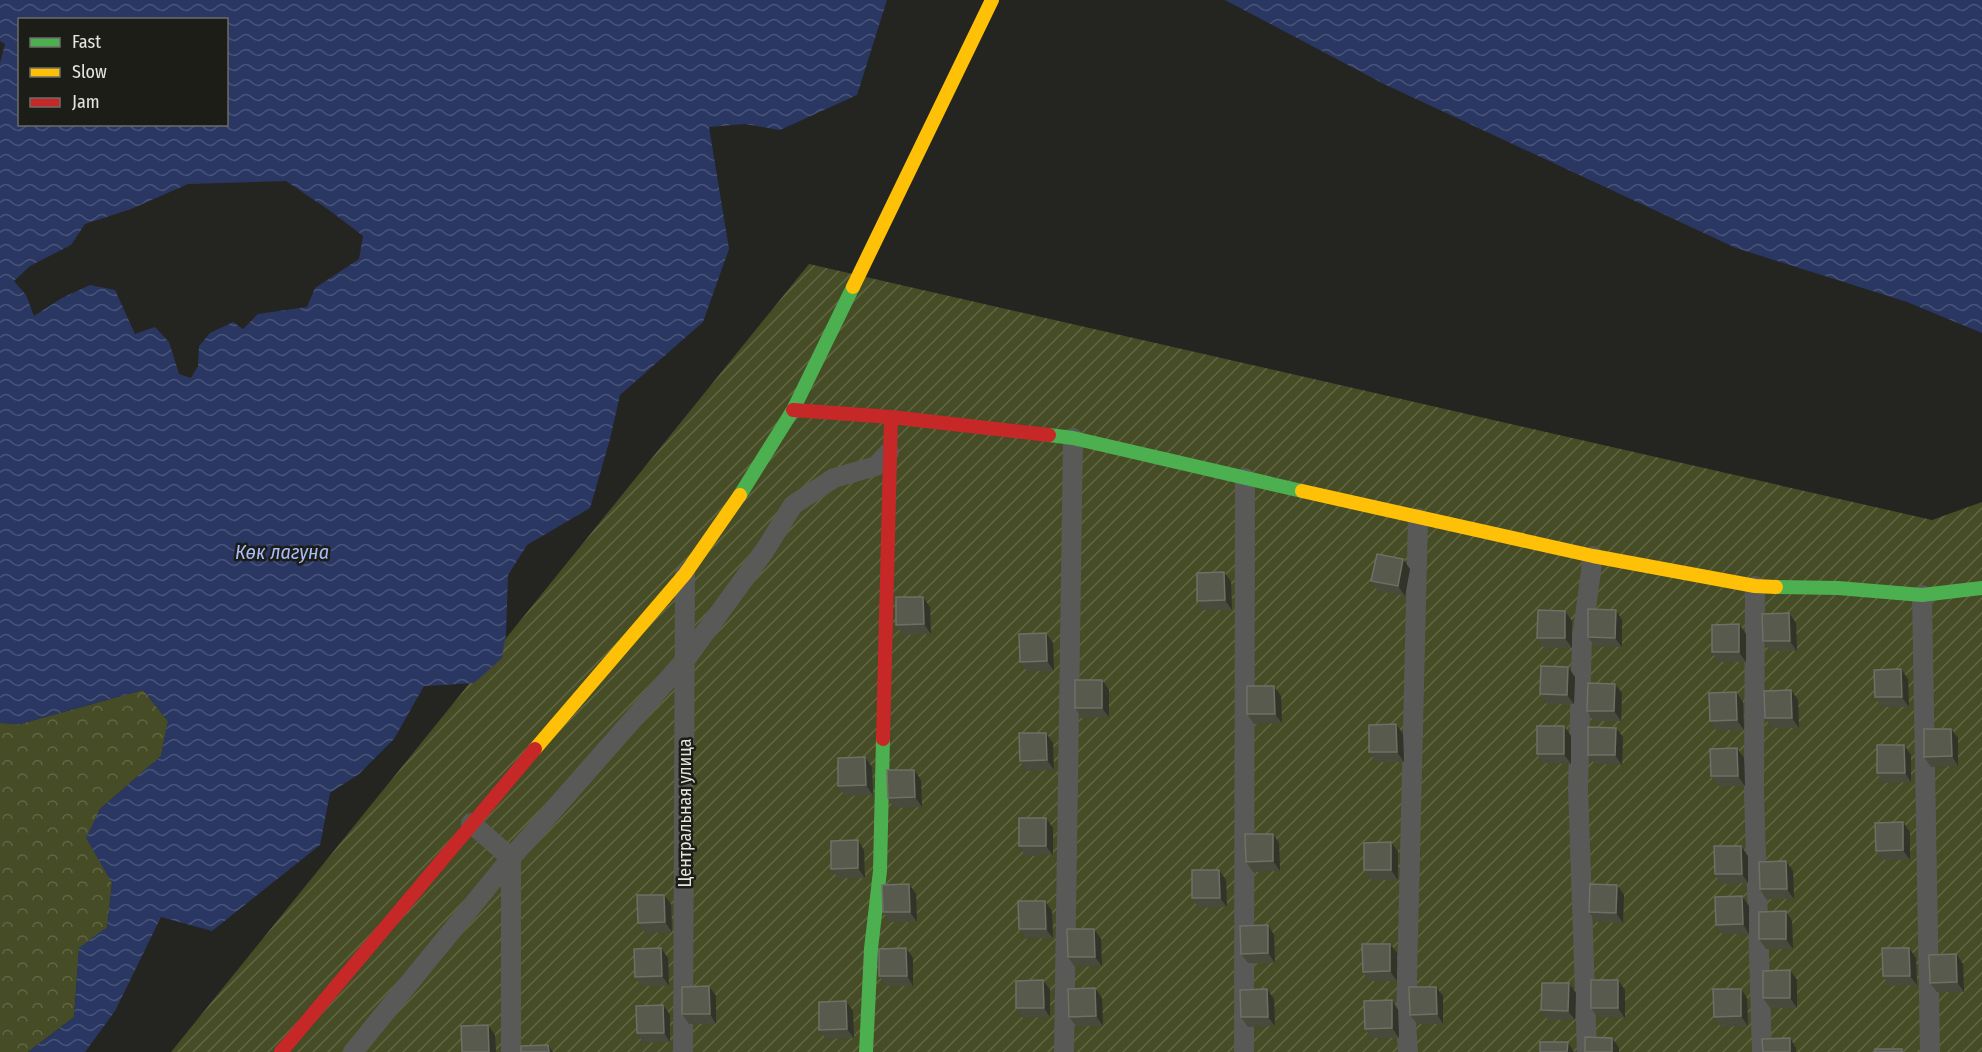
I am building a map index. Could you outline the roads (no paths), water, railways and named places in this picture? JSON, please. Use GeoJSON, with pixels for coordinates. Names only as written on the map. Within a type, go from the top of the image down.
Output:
{"type":"FeatureCollection","features":[{"type":"Feature","properties":{"kind":"street"},"geometry":{"type":"LineString","coordinates":[[281,1052],[471,823],[685,574],[736,502],[793,410],[992,0]]}},
{"type":"Feature","properties":{"kind":"street"},"geometry":{"type":"LineString","coordinates":[[793,410],[891,417],[1073,438],[1593,556],[1755,586],[1838,588],[1922,595],[1982,588]]}},
{"type":"Feature","properties":{"kind":"street"},"geometry":{"type":"LineString","coordinates":[[866,1052],[871,949],[880,870],[891,417]]}},
{"type":"Feature","properties":{"kind":"street"},"geometry":{"type":"LineString","coordinates":[[1064,1052],[1073,438]]}},
{"type":"Feature","properties":{"kind":"street"},"geometry":{"type":"LineString","coordinates":[[353,1052],[511,858],[685,660],[765,550],[793,505],[834,478],[876,466],[889,452]]}},
{"type":"Feature","properties":{"kind":"street"},"geometry":{"type":"LineString","coordinates":[[1244,1052],[1245,478]]}},
{"type":"Feature","properties":{"kind":"street"},"geometry":{"type":"LineString","coordinates":[[1408,1052],[1406,1023],[1418,518]]}},
{"type":"Feature","properties":{"kind":"street"},"geometry":{"type":"LineString","coordinates":[[1587,1052],[1578,787],[1581,638],[1593,556]]}},
{"type":"Feature","properties":{"kind":"street","name":"Центральная улица"},"geometry":{"type":"LineString","coordinates":[[683,1052],[685,574]]}},
{"type":"Feature","properties":{"kind":"street"},"geometry":{"type":"LineString","coordinates":[[1755,586],[1754,792],[1762,1052]]}},
{"type":"Feature","properties":{"kind":"street"},"geometry":{"type":"LineString","coordinates":[[1922,595],[1930,1052]]}},
{"type":"Feature","properties":{"kind":"street"},"geometry":{"type":"LineString","coordinates":[[471,823],[511,858],[511,1052]]}},
{"type":"Feature","properties":{"kind":"water","name":"Көк лагуна"},"geometry":{"type":"Polygon","coordinates":[[[0,0],[887,0],[857,95],[780,130],[745,124],[709,127],[729,249],[703,322],[620,395],[590,508],[527,545],[508,575],[506,633],[502,658],[474,683],[424,686],[394,739],[359,774],[330,793],[320,845],[212,931],[161,917],[115,1011],[85,1052],[28,1052],[74,1017],[79,948],[107,927],[112,883],[86,838],[100,809],[161,756],[168,721],[143,690],[20,724],[0,723],[0,63],[5,44],[0,41],[0,0]],[[286,181],[188,184],[131,209],[85,224],[71,245],[30,266],[14,281],[26,295],[34,316],[62,298],[90,285],[115,290],[135,334],[155,327],[169,342],[179,374],[191,378],[198,366],[199,346],[210,333],[233,322],[243,329],[258,314],[307,307],[315,288],[359,259],[363,236],[286,181]]]}},
{"type":"Feature","properties":{"kind":"water"},"geometry":{"type":"Polygon","coordinates":[[[1225,0],[1982,0],[1982,333],[1907,302],[1736,248],[1384,84],[1225,0]]]}}]}
